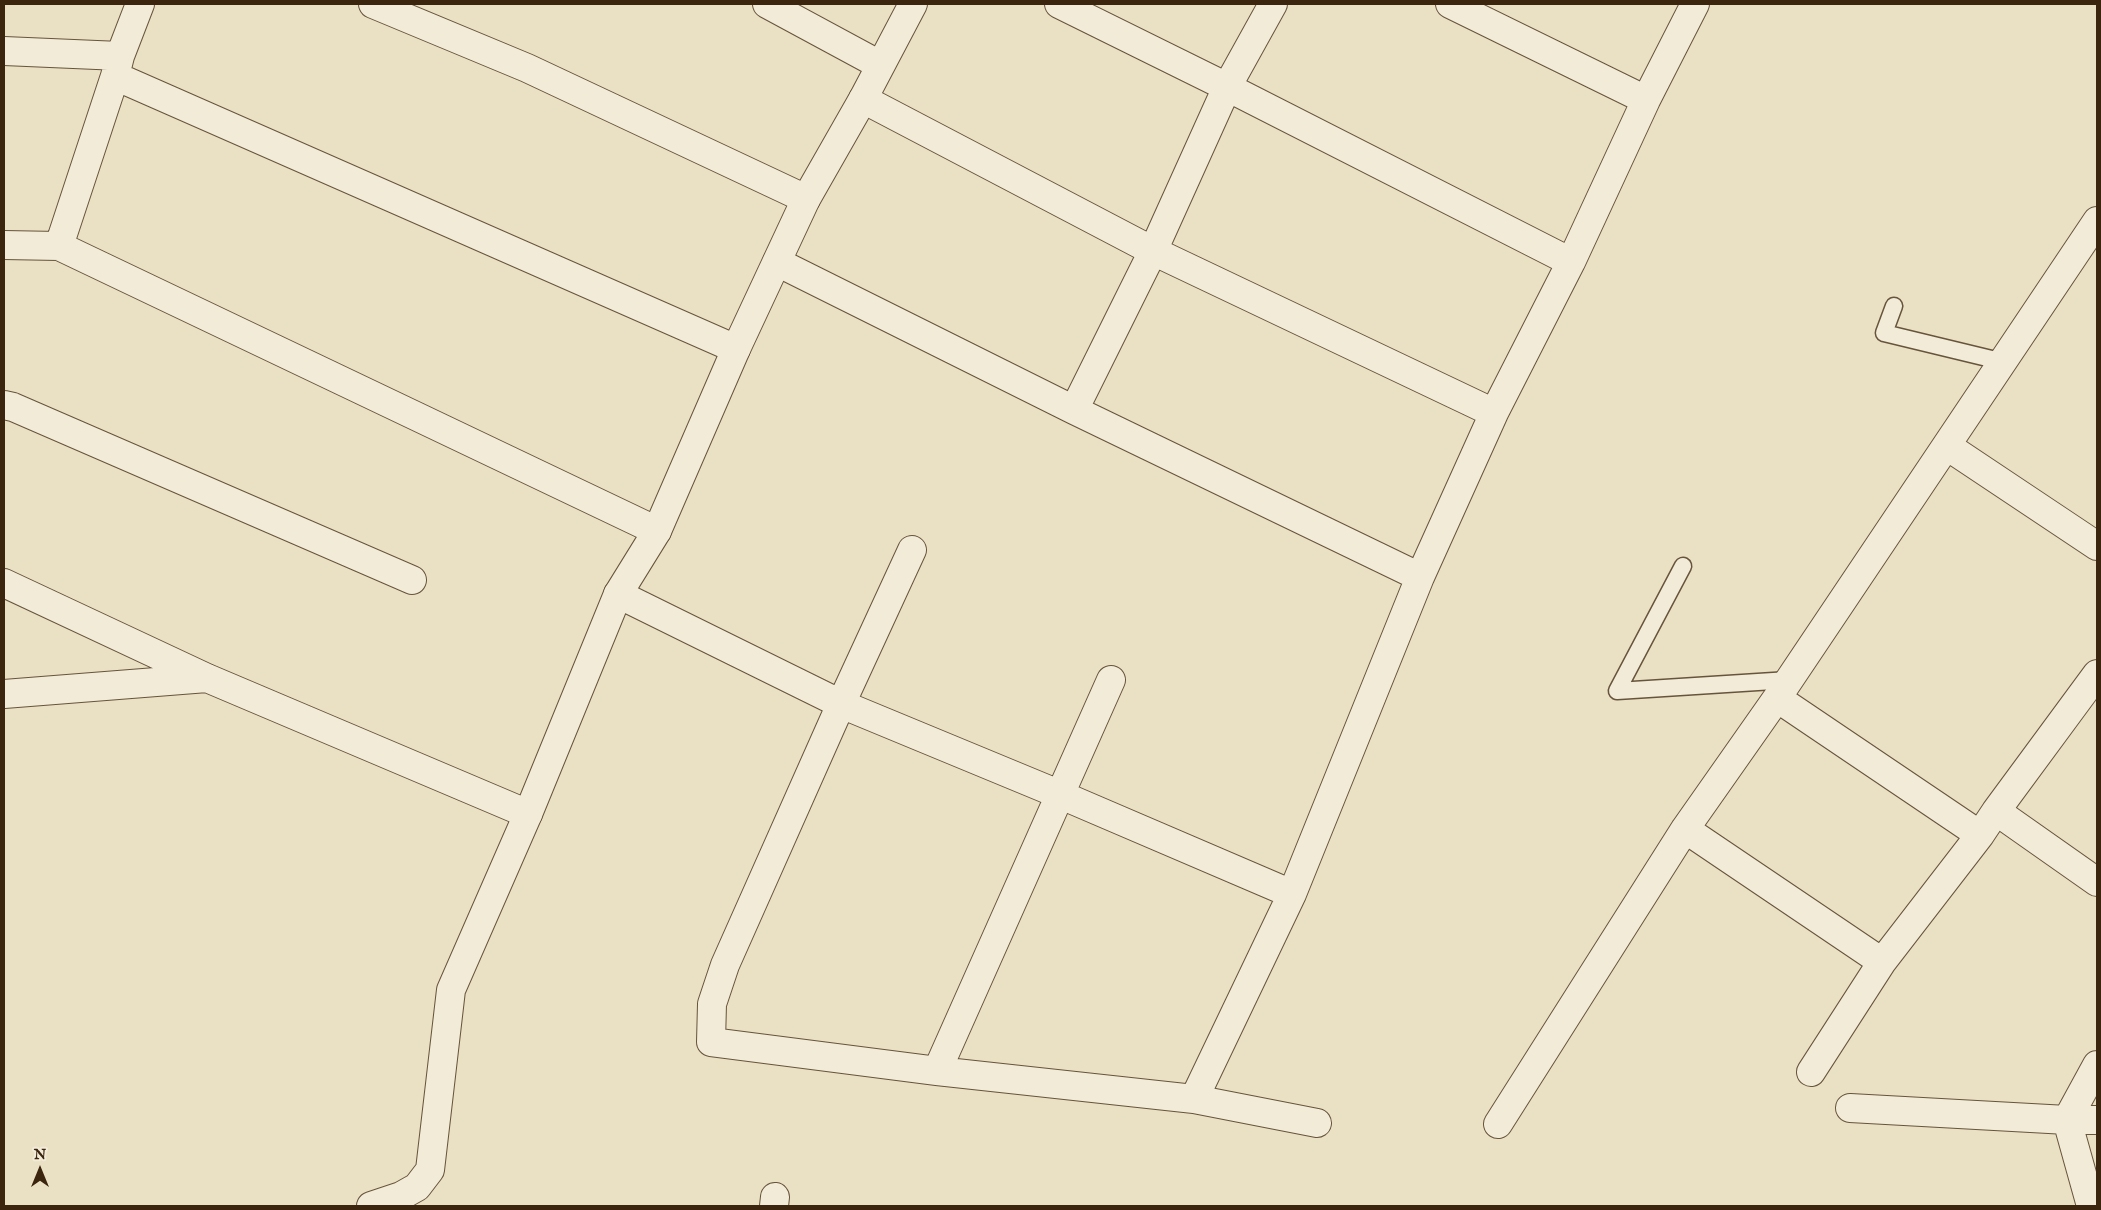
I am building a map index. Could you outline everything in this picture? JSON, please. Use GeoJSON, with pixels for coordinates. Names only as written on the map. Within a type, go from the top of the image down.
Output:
{"type":"FeatureCollection","features":[{"type":"Feature","properties":{"kind":"street"},"geometry":{"type":"LineString","coordinates":[[59,246],[140,4]]}},
{"type":"Feature","properties":{"kind":"street"},"geometry":{"type":"LineString","coordinates":[[374,4],[527,68],[806,199]]}},
{"type":"Feature","properties":{"kind":"street"},"geometry":{"type":"LineString","coordinates":[[767,4],[880,65]]}},
{"type":"Feature","properties":{"kind":"street"},"geometry":{"type":"LineString","coordinates":[[371,1206],[401,1196],[417,1187],[430,1170],[451,990],[528,814],[618,594],[657,531],[736,350],[806,199],[863,99],[913,4]]}},
{"type":"Feature","properties":{"kind":"street"},"geometry":{"type":"LineString","coordinates":[[1059,4],[1571,262]]}},
{"type":"Feature","properties":{"kind":"street"},"geometry":{"type":"LineString","coordinates":[[1074,410],[1153,251],[1227,87],[1273,4]]}},
{"type":"Feature","properties":{"kind":"street"},"geometry":{"type":"LineString","coordinates":[[1450,4],[1646,100]]}},
{"type":"Feature","properties":{"kind":"street"},"geometry":{"type":"LineString","coordinates":[[1194,1099],[1292,894],[1420,577],[1494,412],[1571,262],[1646,100],[1695,4]]}},
{"type":"Feature","properties":{"kind":"street"},"geometry":{"type":"LineString","coordinates":[[4,51],[118,66],[736,350]]}},
{"type":"Feature","properties":{"kind":"street"},"geometry":{"type":"LineString","coordinates":[[863,99],[1153,251],[1494,412]]}},
{"type":"Feature","properties":{"kind":"street"},"geometry":{"type":"LineString","coordinates":[[1498,1124],[1685,829],[1783,689],[2097,221]]}},
{"type":"Feature","properties":{"kind":"street"},"geometry":{"type":"LineString","coordinates":[[4,245],[59,246],[657,531]]}},
{"type":"Feature","properties":{"kind":"street"},"geometry":{"type":"LineString","coordinates":[[777,262],[1074,410],[1420,577]]}},
{"type":"Feature","properties":{"kind":"street"},"geometry":{"type":"LineString","coordinates":[[4,405],[12,406],[412,580]]}},
{"type":"Feature","properties":{"kind":"street"},"geometry":{"type":"LineString","coordinates":[[1947,446],[2097,546]]}},
{"type":"Feature","properties":{"kind":"street"},"geometry":{"type":"LineString","coordinates":[[912,550],[724,966],[712,1004],[711,1042],[937,1071],[1194,1099],[1317,1123]]}},
{"type":"Feature","properties":{"kind":"street"},"geometry":{"type":"LineString","coordinates":[[4,583],[208,678],[528,814]]}},
{"type":"Feature","properties":{"kind":"street"},"geometry":{"type":"LineString","coordinates":[[618,594],[841,704],[1292,894]]}},
{"type":"Feature","properties":{"kind":"street"},"geometry":{"type":"LineString","coordinates":[[1811,1072],[1882,962],[1980,836],[1996,811],[2097,674]]}},
{"type":"Feature","properties":{"kind":"street"},"geometry":{"type":"LineString","coordinates":[[4,694],[208,678]]}},
{"type":"Feature","properties":{"kind":"street"},"geometry":{"type":"LineString","coordinates":[[937,1071],[1111,680]]}},
{"type":"Feature","properties":{"kind":"street"},"geometry":{"type":"LineString","coordinates":[[1783,689],[1980,836]]}},
{"type":"Feature","properties":{"kind":"street"},"geometry":{"type":"LineString","coordinates":[[1996,811],[2097,882]]}},
{"type":"Feature","properties":{"kind":"street"},"geometry":{"type":"LineString","coordinates":[[1685,829],[1882,962]]}},
{"type":"Feature","properties":{"kind":"street"},"geometry":{"type":"LineString","coordinates":[[2091,1206],[2068,1120],[2097,1065]]}},
{"type":"Feature","properties":{"kind":"street"},"geometry":{"type":"LineString","coordinates":[[1850,1108],[2097,1120]]}},
{"type":"Feature","properties":{"kind":"lane"},"geometry":{"type":"LineString","coordinates":[[1894,306],[1884,333],[2004,362]]}},
{"type":"Feature","properties":{"kind":"lane"},"geometry":{"type":"LineString","coordinates":[[1683,566],[1617,691],[1783,689]]}}]}
